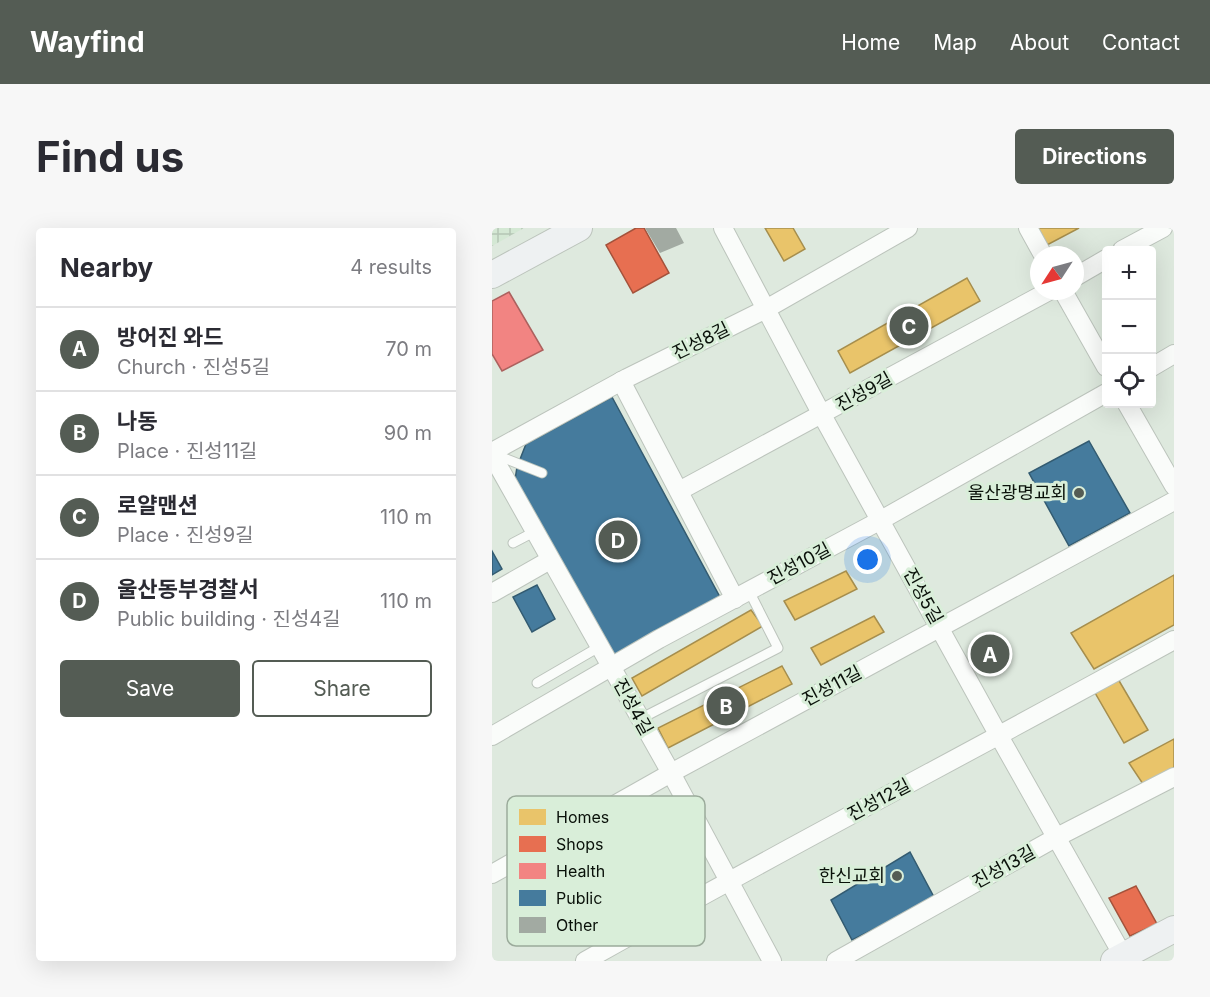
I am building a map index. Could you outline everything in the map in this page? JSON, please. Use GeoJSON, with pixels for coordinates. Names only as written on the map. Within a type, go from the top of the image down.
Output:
{"type":"FeatureCollection","features":[{"type":"Feature","properties":{"kind":"main road"},"geometry":{"type":"LineString","coordinates":[[492,260],[551,228]]}},
{"type":"Feature","properties":{"kind":"main road"},"geometry":{"type":"LineString","coordinates":[[492,275],[579,228]]}},
{"type":"Feature","properties":{"kind":"main road"},"geometry":{"type":"LineString","coordinates":[[1121,959],[1174,929]]}},
{"type":"Feature","properties":{"kind":"street","name":"진성5길"},"geometry":{"type":"LineString","coordinates":[[723,228],[822,415],[1056,837],[1121,959]]}},
{"type":"Feature","properties":{"kind":"street","name":"진성8길"},"geometry":{"type":"LineString","coordinates":[[492,453],[621,381],[766,309],[908,228]]}},
{"type":"Feature","properties":{"kind":"street"},"geometry":{"type":"LineString","coordinates":[[1028,228],[1038,246]]}},
{"type":"Feature","properties":{"kind":"street"},"geometry":{"type":"LineString","coordinates":[[1129,246],[1163,228]]}},
{"type":"Feature","properties":{"kind":"street"},"geometry":{"type":"LineString","coordinates":[[1084,272],[1102,262]]}},
{"type":"Feature","properties":{"kind":"street","name":"진성9길"},"geometry":{"type":"LineString","coordinates":[[679,491],[1033,300]]}},
{"type":"Feature","properties":{"kind":"street"},"geometry":{"type":"LineString","coordinates":[[1068,300],[1102,358]]}},
{"type":"Feature","properties":{"kind":"street"},"geometry":{"type":"LineString","coordinates":[[1156,365],[1174,354]]}},
{"type":"Feature","properties":{"kind":"street"},"geometry":{"type":"LineString","coordinates":[[621,381],[679,491],[742,595]]}},
{"type":"Feature","properties":{"kind":"street","name":"진성10길"},"geometry":{"type":"LineString","coordinates":[[492,736],[611,667],[881,520],[1102,396]]}},
{"type":"Feature","properties":{"kind":"street"},"geometry":{"type":"LineString","coordinates":[[1129,408],[1174,486]]}},
{"type":"Feature","properties":{"kind":"street","name":"진성4길"},"geometry":{"type":"LineString","coordinates":[[492,453],[682,796]]}},
{"type":"Feature","properties":{"kind":"street","name":"진성11길"},"geometry":{"type":"LineString","coordinates":[[629,796],[1174,501]]}},
{"type":"Feature","properties":{"kind":"street"},"geometry":{"type":"LineString","coordinates":[[492,593],[550,560]]}},
{"type":"Feature","properties":{"kind":"street","name":"진성12길"},"geometry":{"type":"LineString","coordinates":[[705,893],[1174,640]]}},
{"type":"Feature","properties":{"kind":"street","name":"진성13길"},"geometry":{"type":"LineString","coordinates":[[836,961],[1056,837],[1174,777]]}},
{"type":"Feature","properties":{"kind":"street","name":"진성4길"},"geometry":{"type":"LineString","coordinates":[[705,839],[772,961]]}},
{"type":"Feature","properties":{"kind":"street","name":"진성11길"},"geometry":{"type":"LineString","coordinates":[[492,874],[507,865]]}},
{"type":"Feature","properties":{"kind":"street","name":"진성12길"},"geometry":{"type":"LineString","coordinates":[[585,961],[611,946]]}},
{"type":"Feature","properties":{"kind":"lane"},"geometry":{"type":"LineString","coordinates":[[492,453],[542,473]]}},
{"type":"Feature","properties":{"kind":"lane"},"geometry":{"type":"LineString","coordinates":[[513,543],[534,532]]}},
{"type":"Feature","properties":{"kind":"lane"},"geometry":{"type":"LineString","coordinates":[[640,719],[778,648],[742,595]]}},
{"type":"Feature","properties":{"kind":"lane"},"geometry":{"type":"LineString","coordinates":[[537,683],[599,647]]}},
{"type":"Feature","properties":{"kind":"shaded area"},"geometry":{"type":"Polygon","coordinates":[[[492,228],[524,228],[492,246],[492,228]]]}},
{"type":"Feature","properties":{"kind":"building: Homes"},"geometry":{"type":"Polygon","coordinates":[[[765,228],[793,228],[805,249],[784,261],[765,228]]]}},
{"type":"Feature","properties":{"kind":"building: Homes"},"geometry":{"type":"Polygon","coordinates":[[[1038,228],[1079,228],[1047,245],[1038,228]]]}},
{"type":"Feature","properties":{"kind":"building: Homes"},"geometry":{"type":"Polygon","coordinates":[[[967,278],[980,301],[850,373],[838,351],[967,278]]]}},
{"type":"Feature","properties":{"kind":"building: Homes"},"geometry":{"type":"Polygon","coordinates":[[[846,571],[857,589],[795,620],[784,601],[846,571]]]}},
{"type":"Feature","properties":{"kind":"building: Homes"},"geometry":{"type":"Polygon","coordinates":[[[1174,575],[1174,625],[1094,669],[1071,633],[1174,575]]]}},
{"type":"Feature","properties":{"kind":"building: Homes"},"geometry":{"type":"Polygon","coordinates":[[[751,610],[763,626],[642,696],[632,678],[751,610]]]}},
{"type":"Feature","properties":{"kind":"building: Homes"},"geometry":{"type":"Polygon","coordinates":[[[874,616],[884,632],[821,665],[811,648],[874,616]]]}},
{"type":"Feature","properties":{"kind":"building: Homes"},"geometry":{"type":"Polygon","coordinates":[[[782,666],[792,684],[668,748],[658,728],[782,666]]]}},
{"type":"Feature","properties":{"kind":"building: Homes"},"geometry":{"type":"Polygon","coordinates":[[[1118,679],[1148,730],[1124,743],[1094,691],[1118,679]]]}},
{"type":"Feature","properties":{"kind":"building: Homes"},"geometry":{"type":"Polygon","coordinates":[[[1174,739],[1174,768],[1143,784],[1129,763],[1174,739]]]}},
{"type":"Feature","properties":{"kind":"building: Shops"},"geometry":{"type":"Polygon","coordinates":[[[636,228],[644,228],[669,273],[633,293],[606,245],[636,228]]]}},
{"type":"Feature","properties":{"kind":"building: Shops"},"geometry":{"type":"Polygon","coordinates":[[[1136,886],[1157,924],[1130,936],[1109,898],[1136,886]]]}},
{"type":"Feature","properties":{"kind":"building: Health"},"geometry":{"type":"Polygon","coordinates":[[[509,292],[543,350],[502,371],[492,354],[492,301],[509,292]]]}},
{"type":"Feature","properties":{"kind":"building: Public"},"geometry":{"type":"Polygon","coordinates":[[[612,397],[721,599],[612,657],[515,480],[517,467],[526,444],[612,397]]]}},
{"type":"Feature","properties":{"kind":"building: Public","name":"울산광명교회"},"geometry":{"type":"Polygon","coordinates":[[[1089,441],[1130,513],[1069,546],[1029,473],[1089,441]]]}},
{"type":"Feature","properties":{"kind":"building: Public"},"geometry":{"type":"Polygon","coordinates":[[[492,551],[502,569],[492,575],[492,551]]]}},
{"type":"Feature","properties":{"kind":"building: Public"},"geometry":{"type":"Polygon","coordinates":[[[537,585],[555,619],[532,632],[513,597],[537,585]]]}},
{"type":"Feature","properties":{"kind":"building: Public","name":"한신교회"},"geometry":{"type":"Polygon","coordinates":[[[910,852],[935,899],[852,940],[831,900],[910,852]]]}},
{"type":"Feature","properties":{"kind":"building: Other"},"geometry":{"type":"Polygon","coordinates":[[[645,228],[676,228],[684,243],[660,253],[645,228]]]}},
{"type":"Feature","properties":{"kind":"place","name":"로얄맨션"},"geometry":{"type":"Point","coordinates":[909,326]}},
{"type":"Feature","properties":{"kind":"place","name":"울산광명교회"},"geometry":{"type":"Point","coordinates":[1079,493]}},
{"type":"Feature","properties":{"kind":"place","name":"울산동부경찰서"},"geometry":{"type":"Point","coordinates":[618,540]}},
{"type":"Feature","properties":{"kind":"place","name":"방어진 와드"},"geometry":{"type":"Point","coordinates":[990,654]}},
{"type":"Feature","properties":{"kind":"place","name":"나동"},"geometry":{"type":"Point","coordinates":[726,706]}},
{"type":"Feature","properties":{"kind":"place","name":"한신교회"},"geometry":{"type":"Point","coordinates":[897,876]}}]}
